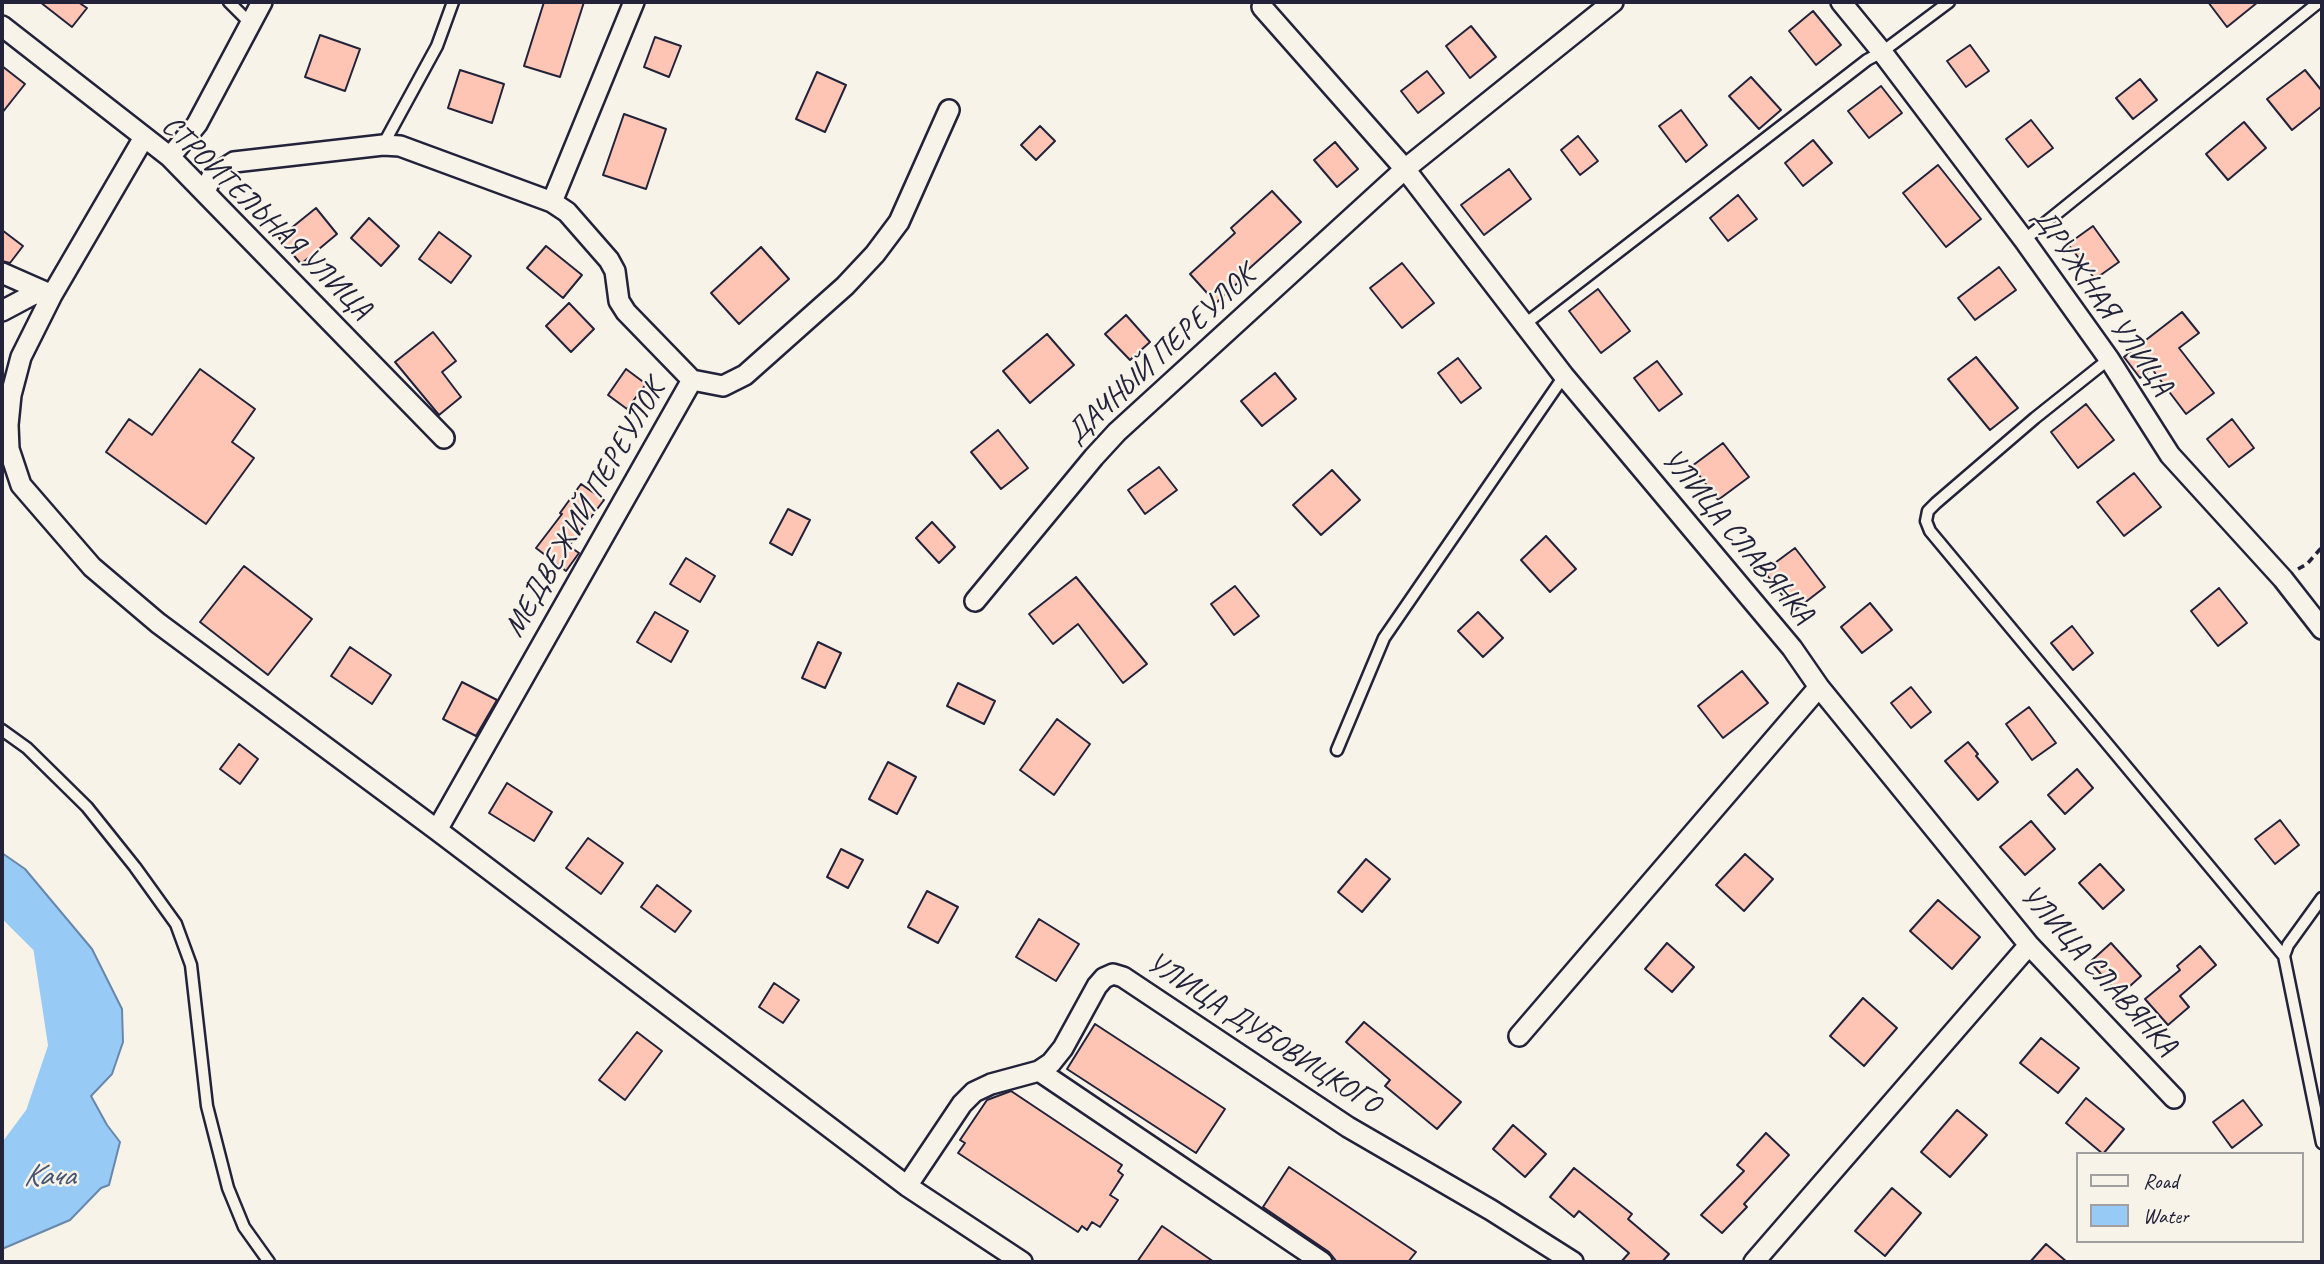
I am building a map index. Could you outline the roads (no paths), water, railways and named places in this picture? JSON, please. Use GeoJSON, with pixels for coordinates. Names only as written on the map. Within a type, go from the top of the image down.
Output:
{"type":"FeatureCollection","features":[{"type":"Feature","properties":{"kind":"street"},"geometry":{"type":"LineString","coordinates":[[170,158],[197,124],[262,2]]}},
{"type":"Feature","properties":{"kind":"street"},"geometry":{"type":"LineString","coordinates":[[552,202],[634,2]]}},
{"type":"Feature","properties":{"kind":"street","name":"ДАЧНЫЙ ПЕРЕУЛОК"},"geometry":{"type":"LineString","coordinates":[[975,601],[1117,432],[1405,169],[1614,2]]}},
{"type":"Feature","properties":{"kind":"street","name":"ДРУЖНАЯ УЛИЦА"},"geometry":{"type":"LineString","coordinates":[[1841,2],[2024,240],[2109,359],[2170,455],[2283,579],[2322,629]]}},
{"type":"Feature","properties":{"kind":"street","name":"УЛИЦА СЛАВЯНКА"},"geometry":{"type":"LineString","coordinates":[[1262,7],[1405,169],[1564,376],[1792,648],[1819,687],[2029,945],[2174,1098]]}},
{"type":"Feature","properties":{"kind":"street","name":"СТРОИТЕЛЬНАЯ УЛИЦА"},"geometry":{"type":"LineString","coordinates":[[2,26],[170,158],[444,438]]}},
{"type":"Feature","properties":{"kind":"street","name":"МЕДВЕЖИЙ ПЕРЕУЛОК"},"geometry":{"type":"LineString","coordinates":[[437,830],[692,380],[723,386],[746,375],[845,286],[875,254],[899,222],[949,110]]}},
{"type":"Feature","properties":{"kind":"street"},"geometry":{"type":"LineString","coordinates":[[143,139],[52,295],[21,357],[11,395],[6,452],[21,485],[92,567],[158,623],[437,830],[907,1186],[1022,1262]]}},
{"type":"Feature","properties":{"kind":"street"},"geometry":{"type":"LineString","coordinates":[[205,192],[212,176],[234,162],[383,145],[400,146],[552,202],[567,212],[609,260],[615,271],[619,300],[626,312],[692,380]]}},
{"type":"Feature","properties":{"kind":"street"},"geometry":{"type":"LineString","coordinates":[[2,273],[52,295]]}},
{"type":"Feature","properties":{"kind":"street"},"geometry":{"type":"LineString","coordinates":[[2,311],[34,294],[52,295]]}},
{"type":"Feature","properties":{"kind":"street"},"geometry":{"type":"LineString","coordinates":[[1519,1036],[1819,687]]}},
{"type":"Feature","properties":{"kind":"street"},"geometry":{"type":"LineString","coordinates":[[1754,1262],[2029,945]]}},
{"type":"Feature","properties":{"kind":"street","name":"УЛИЦА ДУБОВИЦКОГО"},"geometry":{"type":"LineString","coordinates":[[907,1186],[962,1104],[974,1092],[991,1084],[1039,1071],[1051,1063],[1063,1048],[1097,986],[1104,978],[1113,974],[1123,977],[1348,1127],[1491,1210],[1573,1262]]}},
{"type":"Feature","properties":{"kind":"street"},"geometry":{"type":"LineString","coordinates":[[1039,1071],[1322,1262]]}},
{"type":"Feature","properties":{"kind":"lane"},"geometry":{"type":"LineString","coordinates":[[229,2],[251,25]]}},
{"type":"Feature","properties":{"kind":"lane"},"geometry":{"type":"LineString","coordinates":[[383,145],[437,46],[453,2]]}},
{"type":"Feature","properties":{"kind":"lane"},"geometry":{"type":"LineString","coordinates":[[1525,324],[1867,60],[1950,2]]}},
{"type":"Feature","properties":{"kind":"lane"},"geometry":{"type":"LineString","coordinates":[[2024,240],[2319,2]]}},
{"type":"Feature","properties":{"kind":"lane"},"geometry":{"type":"LineString","coordinates":[[2109,359],[1936,503],[1928,511],[1926,521],[1930,531],[2284,956],[2322,1143]]}},
{"type":"Feature","properties":{"kind":"lane"},"geometry":{"type":"LineString","coordinates":[[1337,750],[1384,638],[1564,376]]}},
{"type":"Feature","properties":{"kind":"lane"},"geometry":{"type":"LineString","coordinates":[[2,730],[27,748],[87,807],[176,924],[191,965],[207,1106],[228,1188],[244,1227],[269,1262]]}},
{"type":"Feature","properties":{"kind":"lane"},"geometry":{"type":"LineString","coordinates":[[2284,956],[2288,945],[2322,898]]}},
{"type":"Feature","properties":{"kind":"water","name":"Кача"},"geometry":{"type":"Polygon","coordinates":[[[2,853],[25,869],[92,949],[122,1009],[123,1042],[112,1074],[91,1096],[120,1142],[109,1185],[101,1188],[70,1220],[2,1249],[2,1158],[50,1114],[66,1092],[79,1042],[68,995],[41,948],[2,915],[2,853]]]}},
{"type":"Feature","properties":{"kind":"waterway","name":"Кача"},"geometry":{"type":"LineString","coordinates":[[2,894],[50,942],[66,1047],[42,1118],[2,1172]]}}]}
